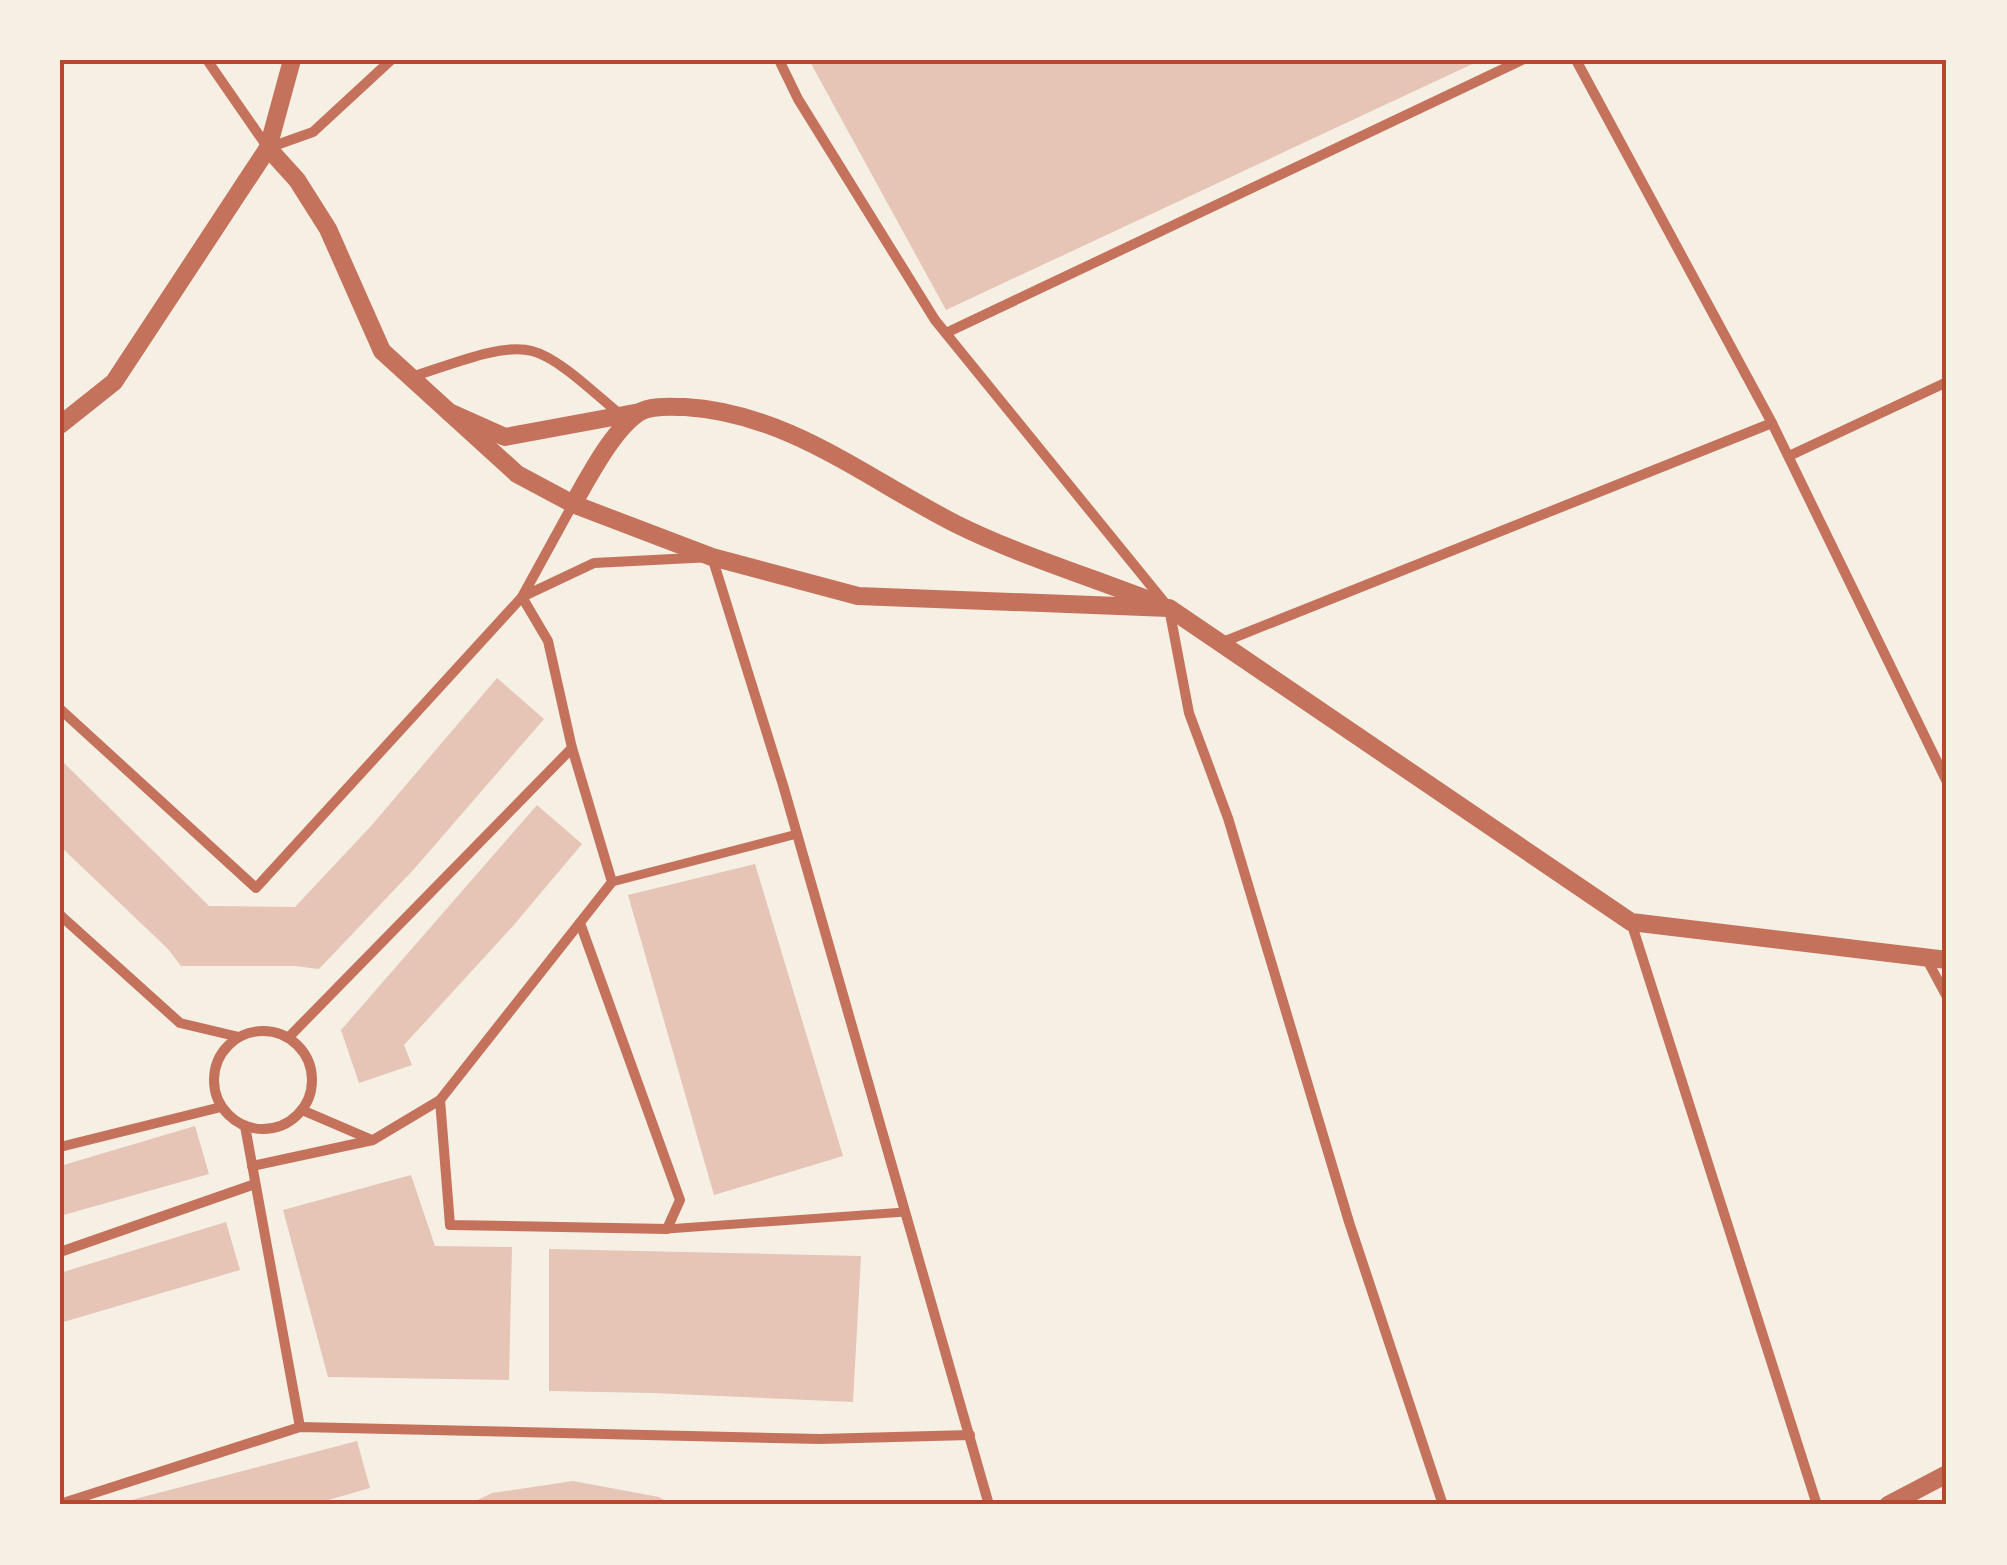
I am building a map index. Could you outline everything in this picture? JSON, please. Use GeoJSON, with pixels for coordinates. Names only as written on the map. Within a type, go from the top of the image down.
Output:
{"type":"FeatureCollection","features":[{"type":"Feature","properties":{"kind":"street"},"geometry":{"type":"LineString","coordinates":[[207,60],[268,148],[297,180],[328,230],[382,351],[517,474],[573,504],[712,558],[858,596],[1169,608]]}},
{"type":"Feature","properties":{"kind":"street"},"geometry":{"type":"LineString","coordinates":[[60,426],[114,382],[268,148],[292,60]]}},
{"type":"Feature","properties":{"kind":"street"},"geometry":{"type":"LineString","coordinates":[[268,148],[312,132],[391,60]]}},
{"type":"Feature","properties":{"kind":"street"},"geometry":{"type":"LineString","coordinates":[[779,60],[798,99],[946,333],[1169,608],[1189,713],[1228,818],[1349,1222],[1442,1505]]}},
{"type":"Feature","properties":{"kind":"street"},"geometry":{"type":"LineString","coordinates":[[946,333],[1522,60]]}},
{"type":"Feature","properties":{"kind":"street"},"geometry":{"type":"LineString","coordinates":[[1576,60],[1772,423],[1947,782]]}},
{"type":"Feature","properties":{"kind":"street"},"geometry":{"type":"LineString","coordinates":[[411,377],[503,350],[532,350],[631,413]]}},
{"type":"Feature","properties":{"kind":"street"},"geometry":{"type":"LineString","coordinates":[[1788,456],[1947,382]]}},
{"type":"Feature","properties":{"kind":"street"},"geometry":{"type":"LineString","coordinates":[[449,412],[505,437],[666,406],[703,408],[761,421],[834,454],[957,524],[1169,608],[1631,922],[1947,960]]}},
{"type":"Feature","properties":{"kind":"street"},"geometry":{"type":"LineString","coordinates":[[60,709],[256,888],[522,597],[604,450],[631,413]]}},
{"type":"Feature","properties":{"kind":"street"},"geometry":{"type":"LineString","coordinates":[[1222,642],[1772,423]]}},
{"type":"Feature","properties":{"kind":"street"},"geometry":{"type":"LineString","coordinates":[[522,597],[594,564],[712,558]]}},
{"type":"Feature","properties":{"kind":"street"},"geometry":{"type":"LineString","coordinates":[[712,558],[797,834],[988,1505]]}},
{"type":"Feature","properties":{"kind":"street"},"geometry":{"type":"LineString","coordinates":[[522,597],[548,641],[572,748],[612,882]]}},
{"type":"Feature","properties":{"kind":"street"},"geometry":{"type":"LineString","coordinates":[[288,1038],[572,748]]}},
{"type":"Feature","properties":{"kind":"street"},"geometry":{"type":"LineString","coordinates":[[252,1166],[373,1140],[440,1100],[612,882],[797,834]]}},
{"type":"Feature","properties":{"kind":"street"},"geometry":{"type":"LineString","coordinates":[[60,915],[180,1023],[239,1038]]}},
{"type":"Feature","properties":{"kind":"street"},"geometry":{"type":"LineString","coordinates":[[1631,922],[1816,1505]]}},
{"type":"Feature","properties":{"kind":"street"},"geometry":{"type":"LineString","coordinates":[[580,923],[680,1200],[667,1229]]}},
{"type":"Feature","properties":{"kind":"street"},"geometry":{"type":"LineString","coordinates":[[1925,956],[1947,997]]}},
{"type":"Feature","properties":{"kind":"street"},"geometry":{"type":"LineString","coordinates":[[255,1032],[272,1032],[288,1038],[310,1063],[310,1096],[302,1110],[276,1128],[260,1130],[245,1126],[232,1118],[215,1092],[218,1061],[226,1048],[255,1032]]}},
{"type":"Feature","properties":{"kind":"street"},"geometry":{"type":"LineString","coordinates":[[440,1100],[450,1225],[667,1229],[905,1212]]}},
{"type":"Feature","properties":{"kind":"street"},"geometry":{"type":"LineString","coordinates":[[60,1146],[222,1106]]}},
{"type":"Feature","properties":{"kind":"street"},"geometry":{"type":"LineString","coordinates":[[302,1110],[373,1140]]}},
{"type":"Feature","properties":{"kind":"street"},"geometry":{"type":"LineString","coordinates":[[245,1126],[300,1428]]}},
{"type":"Feature","properties":{"kind":"street"},"geometry":{"type":"LineString","coordinates":[[60,1252],[256,1184]]}},
{"type":"Feature","properties":{"kind":"street"},"geometry":{"type":"LineString","coordinates":[[60,1504],[300,1428],[820,1439],[970,1435]]}},
{"type":"Feature","properties":{"kind":"street"},"geometry":{"type":"LineString","coordinates":[[1888,1505],[1947,1474]]}},
{"type":"Feature","properties":{"kind":"building"},"geometry":{"type":"Polygon","coordinates":[[[809,60],[1481,60],[946,310],[809,60]]]}},
{"type":"Feature","properties":{"kind":"building"},"geometry":{"type":"Polygon","coordinates":[[[497,678],[544,719],[415,868],[319,969],[181,966],[60,846],[63,762],[209,906],[295,907],[371,826],[497,678]]]}},
{"type":"Feature","properties":{"kind":"building"},"geometry":{"type":"Polygon","coordinates":[[[537,805],[582,844],[404,1045],[412,1065],[359,1083],[341,1030],[537,805]]]}},
{"type":"Feature","properties":{"kind":"building"},"geometry":{"type":"Polygon","coordinates":[[[755,864],[843,1156],[714,1195],[628,895],[755,864]]]}},
{"type":"Feature","properties":{"kind":"building"},"geometry":{"type":"Polygon","coordinates":[[[195,1126],[209,1174],[60,1216],[60,1166],[195,1126]]]}},
{"type":"Feature","properties":{"kind":"building"},"geometry":{"type":"Polygon","coordinates":[[[411,1175],[435,1246],[512,1247],[509,1380],[328,1377],[283,1210],[411,1175]]]}},
{"type":"Feature","properties":{"kind":"building"},"geometry":{"type":"Polygon","coordinates":[[[226,1222],[240,1270],[60,1323],[60,1273],[226,1222]]]}},
{"type":"Feature","properties":{"kind":"building"},"geometry":{"type":"Polygon","coordinates":[[[549,1249],[861,1256],[853,1402],[549,1391],[549,1249]]]}},
{"type":"Feature","properties":{"kind":"building"},"geometry":{"type":"Polygon","coordinates":[[[357,1441],[370,1488],[311,1505],[112,1505],[357,1441]]]}},
{"type":"Feature","properties":{"kind":"building"},"geometry":{"type":"Polygon","coordinates":[[[573,1481],[659,1497],[673,1505],[467,1505],[492,1493],[573,1481]]]}}]}
